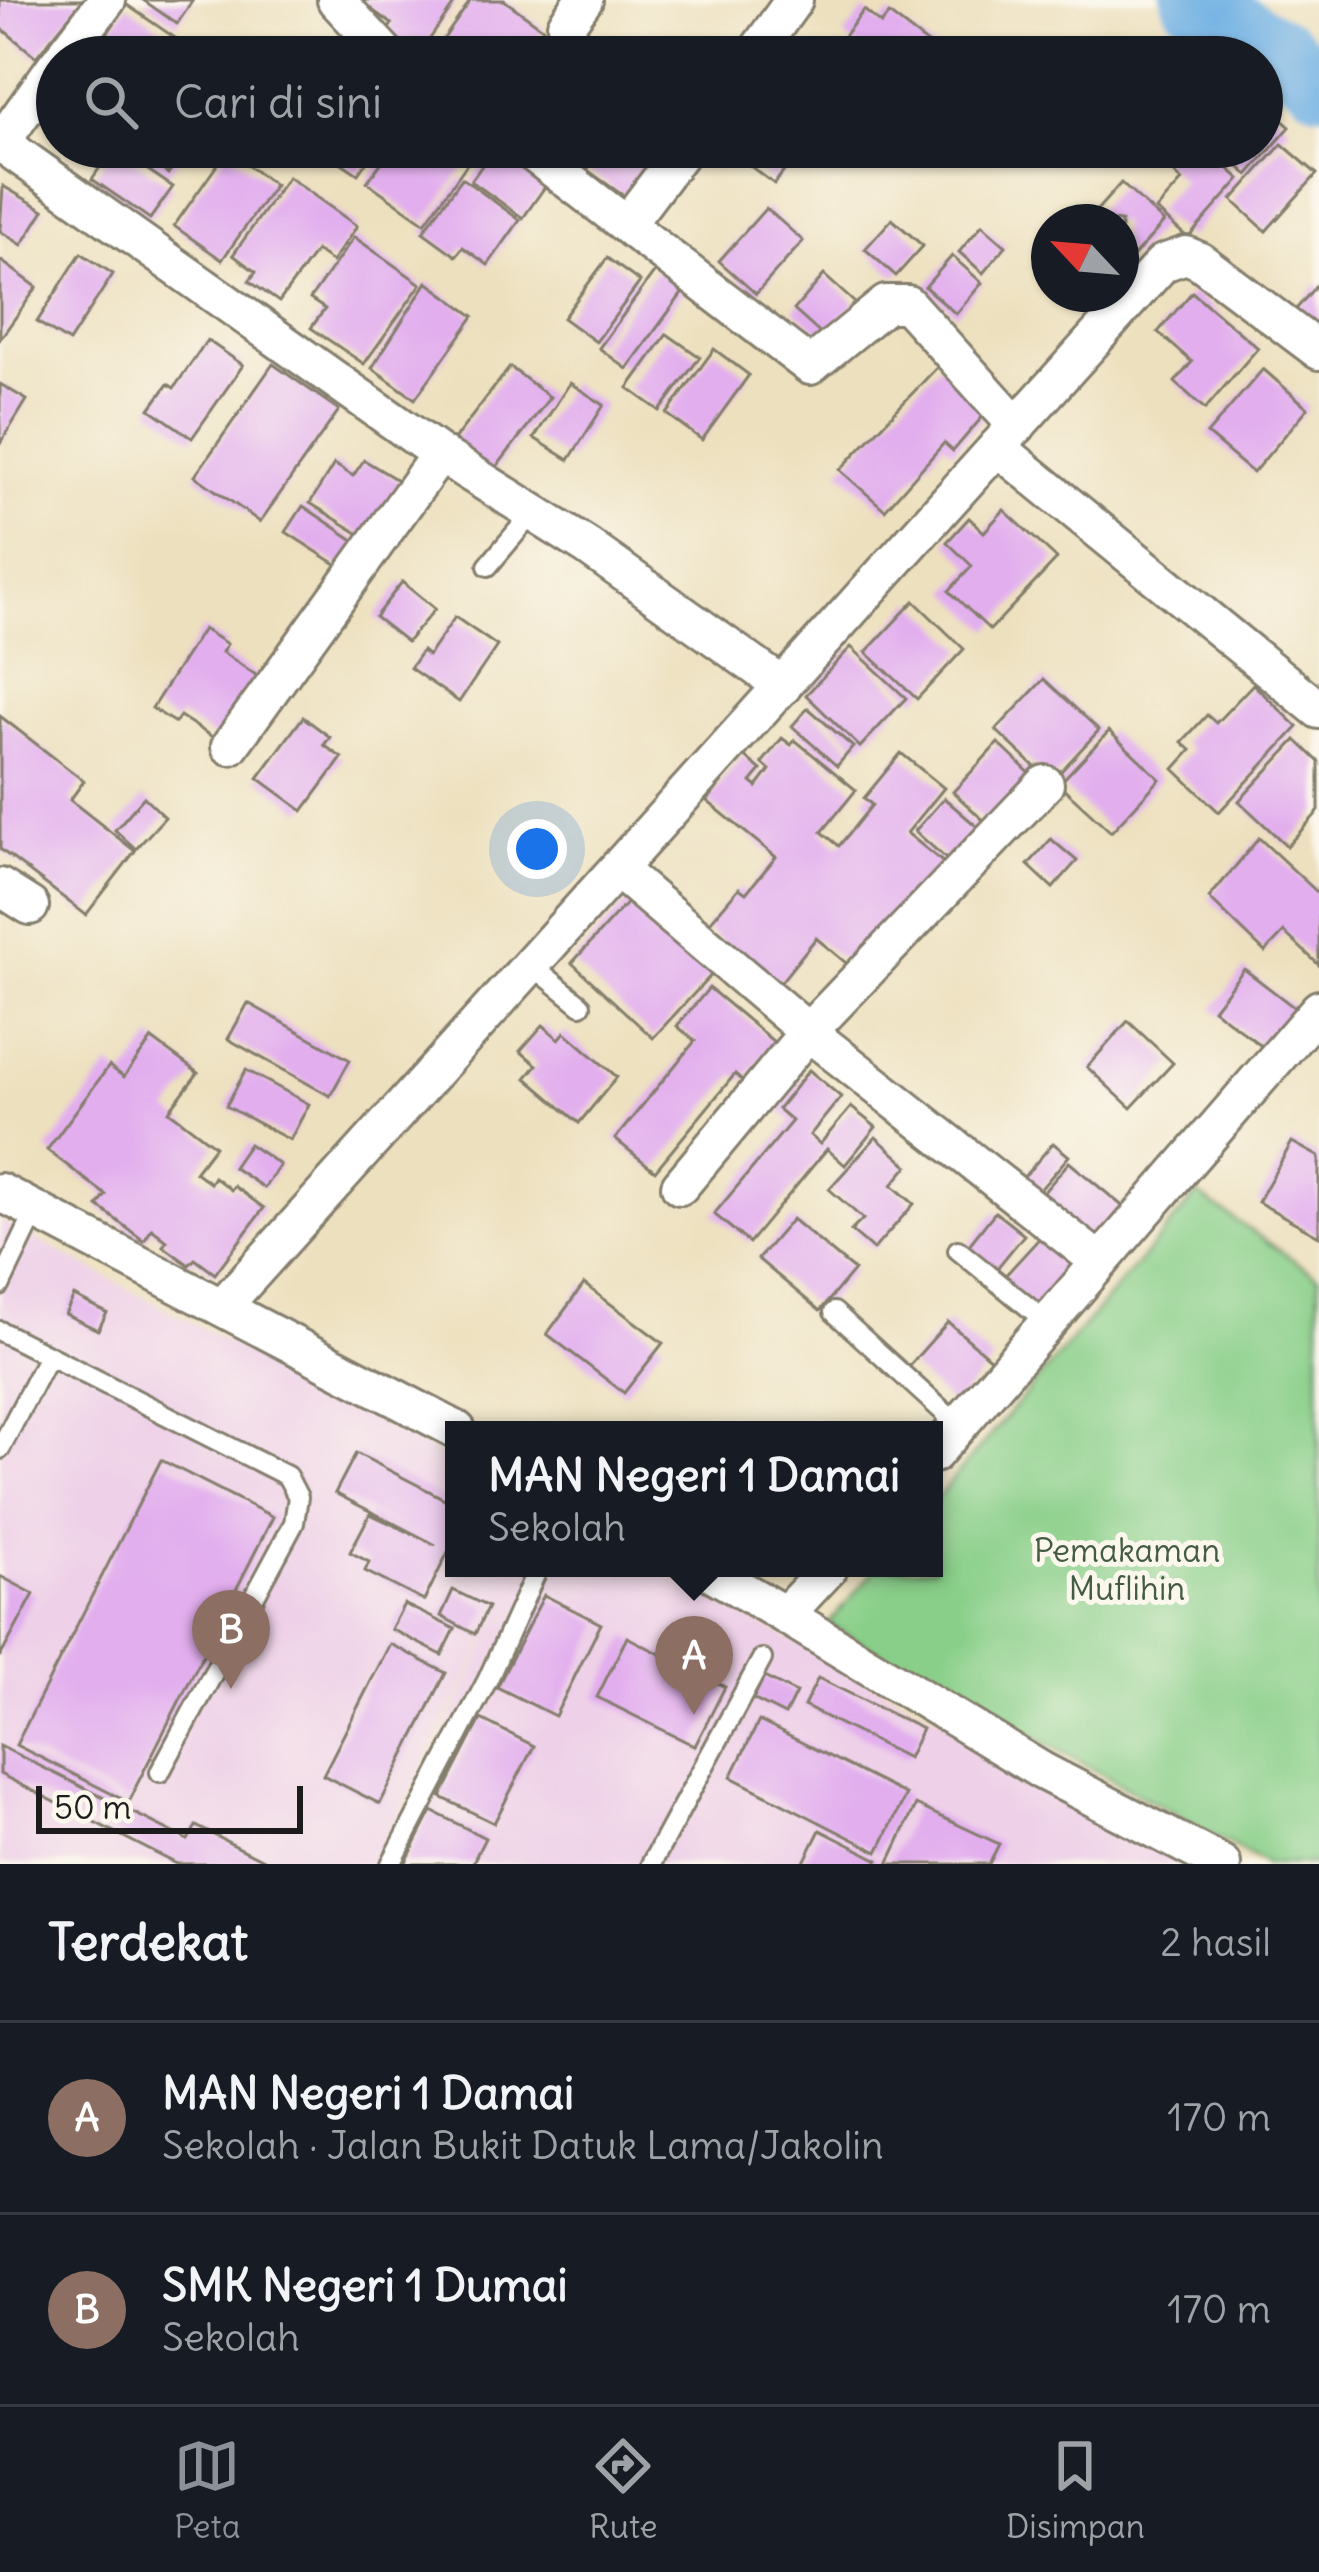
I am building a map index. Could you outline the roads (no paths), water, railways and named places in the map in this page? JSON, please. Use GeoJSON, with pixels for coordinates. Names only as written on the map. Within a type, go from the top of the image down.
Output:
{"type":"FeatureCollection","features":[{"type":"Feature","properties":{"kind":"street"},"geometry":{"type":"LineString","coordinates":[[79,36],[107,0]]}},
{"type":"Feature","properties":{"kind":"street"},"geometry":{"type":"LineString","coordinates":[[336,0],[369,36]]}},
{"type":"Feature","properties":{"kind":"street"},"geometry":{"type":"LineString","coordinates":[[768,36],[794,0]]}},
{"type":"Feature","properties":{"kind":"street"},"geometry":{"type":"LineString","coordinates":[[14,93],[0,143],[440,454],[530,516],[588,548],[783,686]]}},
{"type":"Feature","properties":{"kind":"street"},"geometry":{"type":"LineString","coordinates":[[555,168],[629,221],[810,366],[886,304],[907,304],[1007,436],[1319,710]]}},
{"type":"Feature","properties":{"kind":"street"},"geometry":{"type":"LineString","coordinates":[[629,221],[669,168]]}},
{"type":"Feature","properties":{"kind":"street"},"geometry":{"type":"LineString","coordinates":[[224,1305],[1175,256],[1200,261],[1319,351]]}},
{"type":"Feature","properties":{"kind":"street"},"geometry":{"type":"LineString","coordinates":[[230,746],[440,454]]}},
{"type":"Feature","properties":{"kind":"street"},"geometry":{"type":"LineString","coordinates":[[680,1186],[808,1032],[1045,784]]}},
{"type":"Feature","properties":{"kind":"street"},"geometry":{"type":"LineString","coordinates":[[618,870],[808,1032],[1100,1262]]}},
{"type":"Feature","properties":{"kind":"street"},"geometry":{"type":"LineString","coordinates":[[943,1444],[1319,1009]]}},
{"type":"Feature","properties":{"kind":"street"},"geometry":{"type":"LineString","coordinates":[[0,1192],[445,1424]]}},
{"type":"Feature","properties":{"kind":"street"},"geometry":{"type":"LineString","coordinates":[[715,1577],[779,1628],[1222,1864]]}},
{"type":"Feature","properties":{"kind":"street"},"geometry":{"type":"LineString","coordinates":[[779,1628],[822,1577]]}},
{"type":"Feature","properties":{"kind":"lane"},"geometry":{"type":"LineString","coordinates":[[488,566],[530,516]]}},
{"type":"Feature","properties":{"kind":"lane"},"geometry":{"type":"LineString","coordinates":[[532,965],[581,1005]]}},
{"type":"Feature","properties":{"kind":"lane"},"geometry":{"type":"LineString","coordinates":[[0,1286],[36,1211]]}},
{"type":"Feature","properties":{"kind":"lane"},"geometry":{"type":"LineString","coordinates":[[958,1250],[1048,1323]]}},
{"type":"Feature","properties":{"kind":"lane"},"geometry":{"type":"LineString","coordinates":[[833,1312],[959,1426]]}},
{"type":"Feature","properties":{"kind":"lane"},"geometry":{"type":"LineString","coordinates":[[0,1331],[287,1476],[298,1497],[295,1523],[160,1772]]}},
{"type":"Feature","properties":{"kind":"lane"},"geometry":{"type":"LineString","coordinates":[[0,1449],[48,1356]]}},
{"type":"Feature","properties":{"kind":"lane"},"geometry":{"type":"LineString","coordinates":[[391,1864],[488,1679],[534,1577]]}},
{"type":"Feature","properties":{"kind":"lane"},"geometry":{"type":"LineString","coordinates":[[651,1864],[762,1659]]}},
{"type":"Feature","properties":{"kind":"waterway"},"geometry":{"type":"LineString","coordinates":[[1193,0],[1257,36]]}},
{"type":"Feature","properties":{"kind":"waterway"},"geometry":{"type":"LineString","coordinates":[[1283,51],[1319,83]]}},
{"type":"Feature","properties":{"kind":"place","name":"SMK Negeri 1 Dumai"},"geometry":{"type":"Point","coordinates":[231,1689]}},
{"type":"Feature","properties":{"kind":"place","name":"MAN Negeri 1 Damai"},"geometry":{"type":"Point","coordinates":[694,1715]}},
{"type":"Feature","properties":{"kind":"park label","name":"Pemakaman Muflihin"},"geometry":{"type":"Point","coordinates":[1127,1569]}}]}
